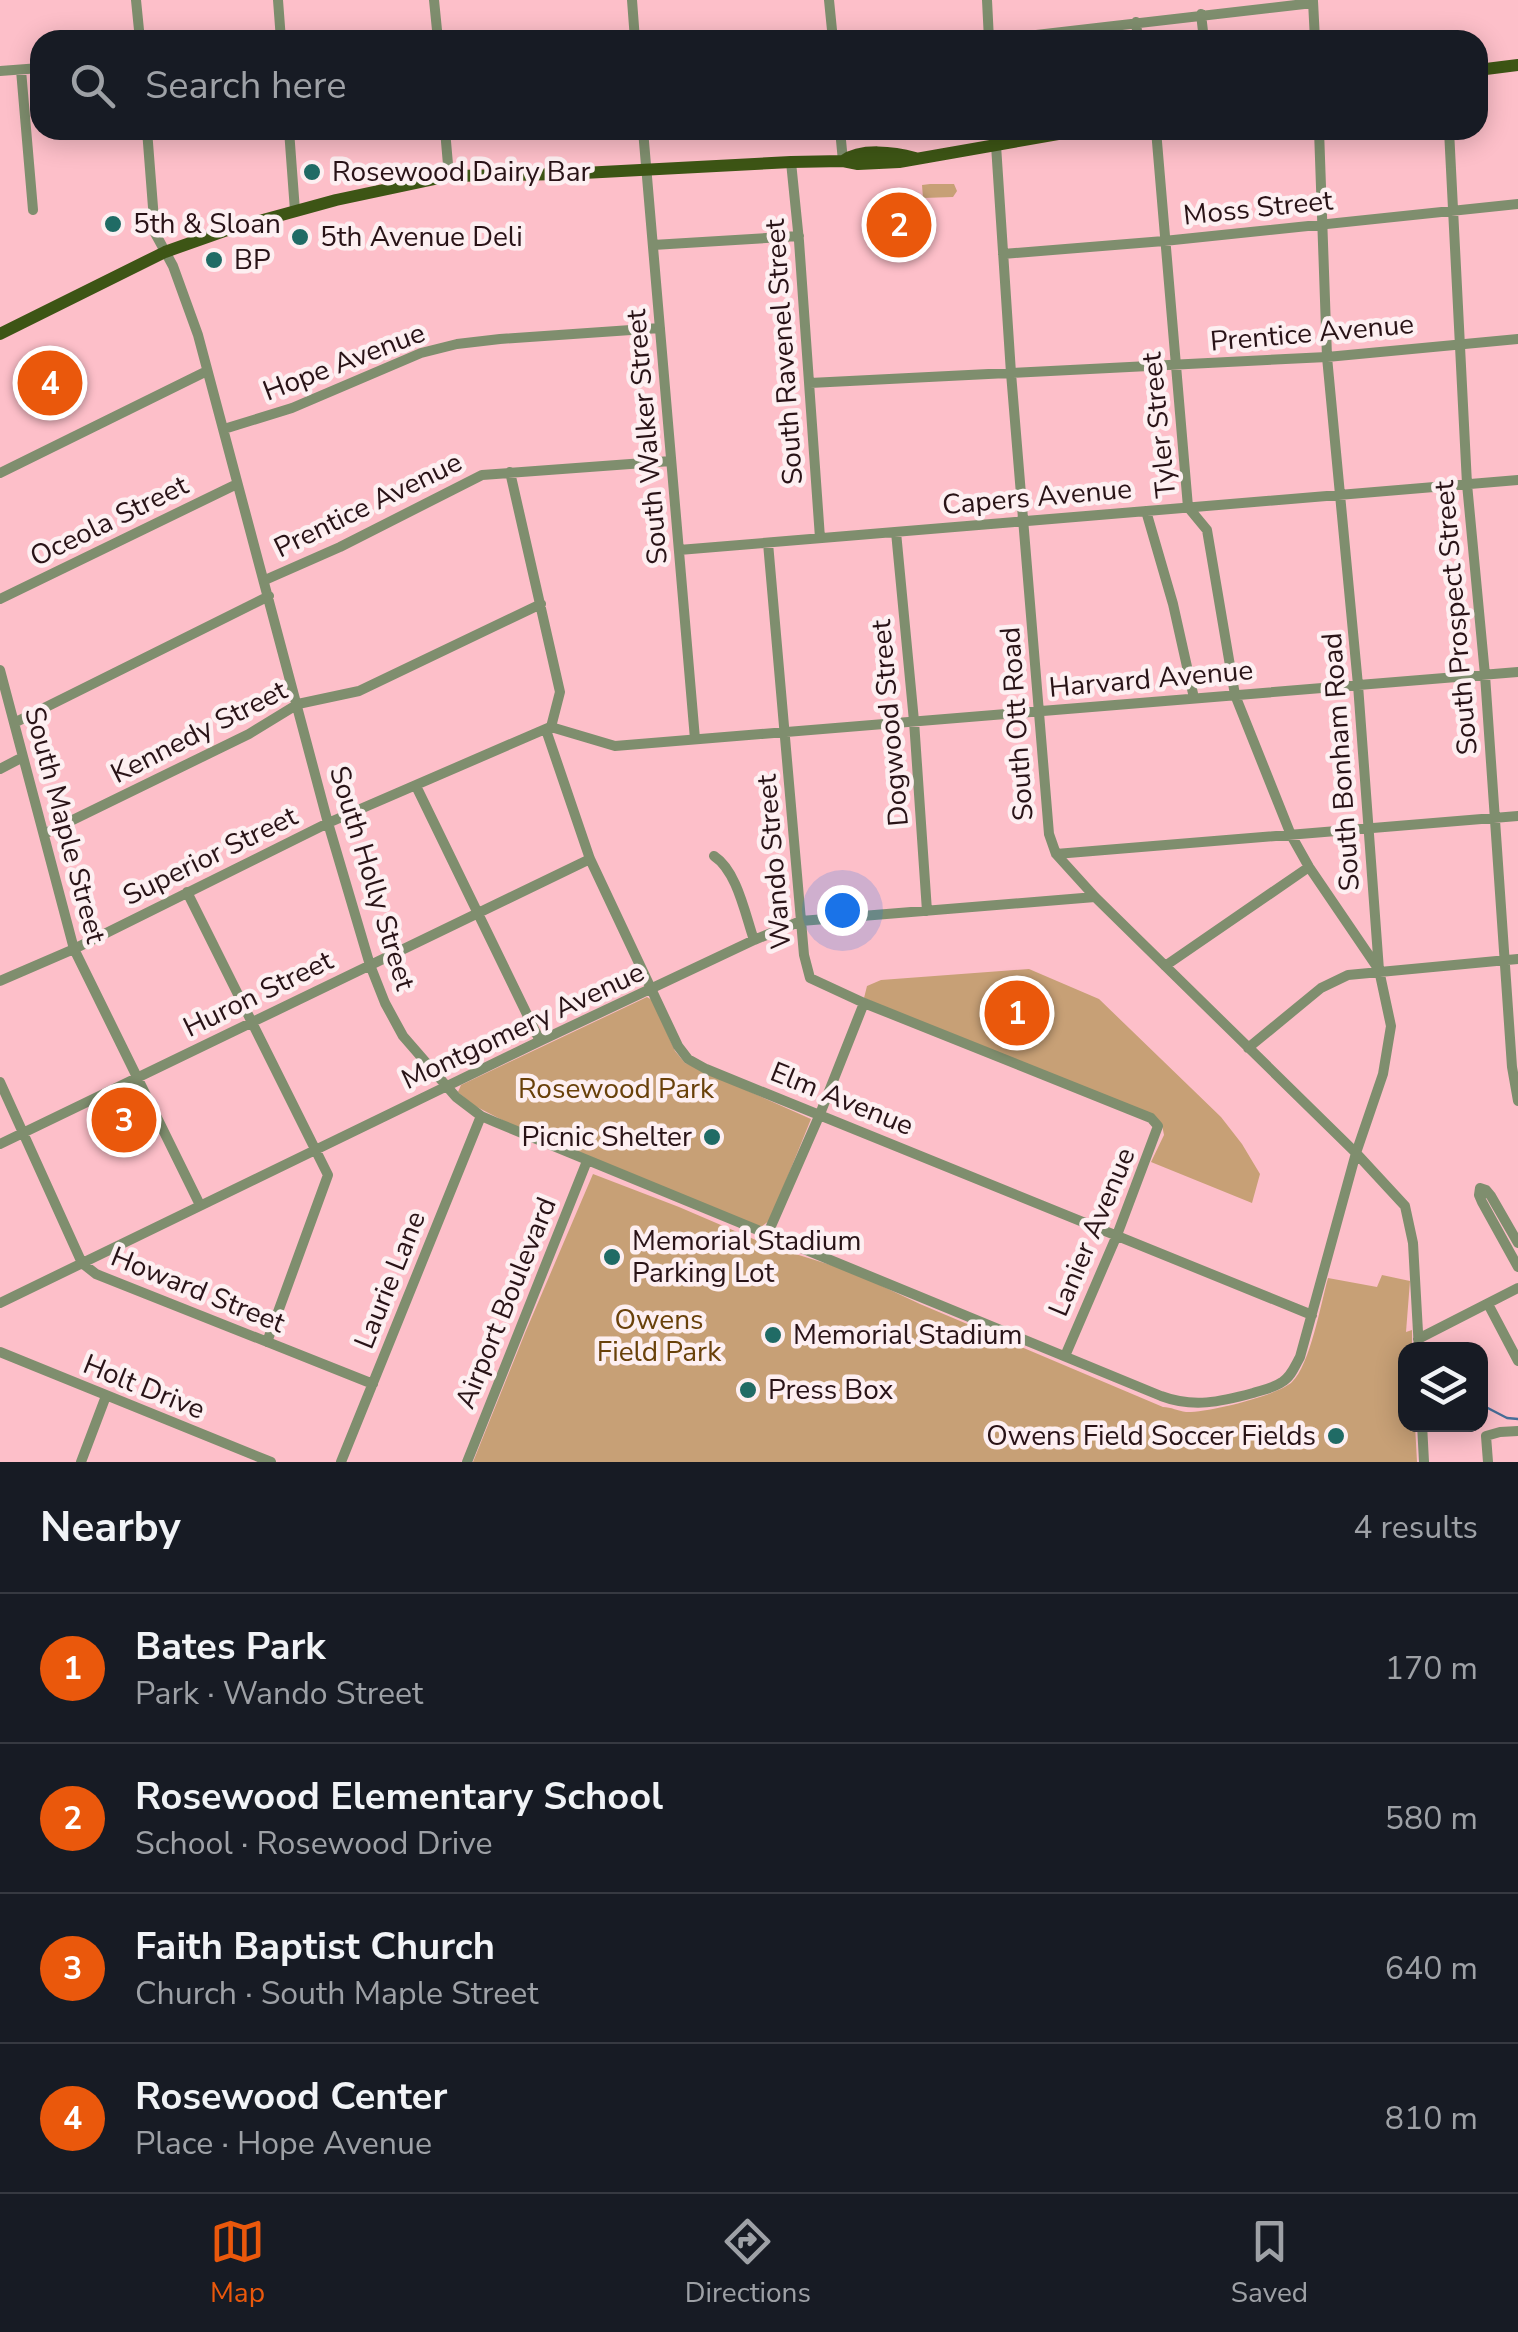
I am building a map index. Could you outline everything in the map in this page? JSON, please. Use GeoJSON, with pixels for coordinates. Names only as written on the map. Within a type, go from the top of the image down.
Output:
{"type":"FeatureCollection","features":[{"type":"Feature","properties":{"kind":"main road"},"geometry":{"type":"LineString","coordinates":[[1488,69],[1518,65]]}},
{"type":"Feature","properties":{"kind":"main road"},"geometry":{"type":"LineString","coordinates":[[0,334],[164,252],[336,200],[449,176],[843,160],[890,152],[917,159],[1028,140]]}},
{"type":"Feature","properties":{"kind":"street"},"geometry":{"type":"LineString","coordinates":[[136,0],[139,30]]}},
{"type":"Feature","properties":{"kind":"street"},"geometry":{"type":"LineString","coordinates":[[278,0],[280,30]]}},
{"type":"Feature","properties":{"kind":"street"},"geometry":{"type":"LineString","coordinates":[[434,0],[437,30]]}},
{"type":"Feature","properties":{"kind":"street"},"geometry":{"type":"LineString","coordinates":[[632,0],[634,30]]}},
{"type":"Feature","properties":{"kind":"street"},"geometry":{"type":"LineString","coordinates":[[829,0],[832,30]]}},
{"type":"Feature","properties":{"kind":"street"},"geometry":{"type":"LineString","coordinates":[[987,0],[990,30]]}},
{"type":"Feature","properties":{"kind":"street"},"geometry":{"type":"LineString","coordinates":[[1072,30],[1313,2],[1314,30]]}},
{"type":"Feature","properties":{"kind":"street"},"geometry":{"type":"LineString","coordinates":[[1202,14],[1203,30]]}},
{"type":"Feature","properties":{"kind":"street"},"geometry":{"type":"LineString","coordinates":[[1136,22],[1137,30]]}},
{"type":"Feature","properties":{"kind":"street"},"geometry":{"type":"LineString","coordinates":[[0,71],[30,69]]}},
{"type":"Feature","properties":{"kind":"street"},"geometry":{"type":"LineString","coordinates":[[21,70],[33,210]]}},
{"type":"Feature","properties":{"kind":"street","name":"South Holly Street"},"geometry":{"type":"LineString","coordinates":[[148,140],[154,233],[174,266],[189,309],[370,965],[404,1036],[446,1087],[481,1116],[1160,1396],[1202,1404],[1272,1387],[1291,1375]]}},
{"type":"Feature","properties":{"kind":"street"},"geometry":{"type":"LineString","coordinates":[[290,140],[295,212]]}},
{"type":"Feature","properties":{"kind":"street"},"geometry":{"type":"LineString","coordinates":[[446,140],[449,176]]}},
{"type":"Feature","properties":{"kind":"street","name":"South Walker Street"},"geometry":{"type":"LineString","coordinates":[[644,140],[696,739]]}},
{"type":"Feature","properties":{"kind":"street"},"geometry":{"type":"LineString","coordinates":[[841,140],[843,160]]}},
{"type":"Feature","properties":{"kind":"street","name":"South Ott Road"},"geometry":{"type":"LineString","coordinates":[[995,140],[1048,834],[1056,854],[1095,896],[1405,1206],[1413,1243],[1418,1342]]}},
{"type":"Feature","properties":{"kind":"street","name":"Tyler Street"},"geometry":{"type":"LineString","coordinates":[[1157,140],[1188,508],[1207,530],[1235,695],[1309,867],[1379,970]]}},
{"type":"Feature","properties":{"kind":"street","name":"South Bonham Road"},"geometry":{"type":"LineString","coordinates":[[1291,1375],[1300,1357],[1356,1153],[1383,1074],[1391,1026],[1379,970],[1328,357],[1320,140]]}},
{"type":"Feature","properties":{"kind":"street","name":"South Prospect Street"},"geometry":{"type":"LineString","coordinates":[[1450,140],[1467,484],[1494,818],[1512,960],[1512,1067],[1518,1101]]}},
{"type":"Feature","properties":{"kind":"street","name":"South Ravenel Street"},"geometry":{"type":"LineString","coordinates":[[791,162],[820,538]]}},
{"type":"Feature","properties":{"kind":"street","name":"Moss Street"},"geometry":{"type":"LineString","coordinates":[[1003,254],[1518,204]]}},
{"type":"Feature","properties":{"kind":"street"},"geometry":{"type":"LineString","coordinates":[[653,245],[799,236]]}},
{"type":"Feature","properties":{"kind":"street","name":"Hope Avenue"},"geometry":{"type":"LineString","coordinates":[[224,429],[292,408],[421,353],[457,344],[660,328]]}},
{"type":"Feature","properties":{"kind":"street","name":"Prentice Avenue"},"geometry":{"type":"LineString","coordinates":[[810,383],[1328,357],[1518,339]]}},
{"type":"Feature","properties":{"kind":"street"},"geometry":{"type":"LineString","coordinates":[[0,473],[207,371]]}},
{"type":"Feature","properties":{"kind":"street","name":"Prentice Avenue"},"geometry":{"type":"LineString","coordinates":[[264,580],[340,547],[482,475],[672,461]]}},
{"type":"Feature","properties":{"kind":"street","name":"Elm Avenue"},"geometry":{"type":"LineString","coordinates":[[510,472],[560,692],[549,729],[590,859],[678,1046],[690,1060],[706,1070],[1312,1315]]}},
{"type":"Feature","properties":{"kind":"street","name":"Capers Avenue"},"geometry":{"type":"LineString","coordinates":[[679,550],[1518,480]]}},
{"type":"Feature","properties":{"kind":"street","name":"Oceola Street"},"geometry":{"type":"LineString","coordinates":[[0,599],[237,484]]}},
{"type":"Feature","properties":{"kind":"street","name":"Tyler Street"},"geometry":{"type":"LineString","coordinates":[[1146,511],[1173,604],[1194,698]]}},
{"type":"Feature","properties":{"kind":"street","name":"Dogwood Street"},"geometry":{"type":"LineString","coordinates":[[896,532],[927,911]]}},
{"type":"Feature","properties":{"kind":"street","name":"Wando Street"},"geometry":{"type":"LineString","coordinates":[[768,542],[804,955],[810,978],[1151,1118],[1158,1126]]}},
{"type":"Feature","properties":{"kind":"street","name":"Prentice Avenue"},"geometry":{"type":"LineString","coordinates":[[14,723],[269,596]]}},
{"type":"Feature","properties":{"kind":"street","name":"Kennedy Street"},"geometry":{"type":"LineString","coordinates":[[44,834],[249,734],[298,704],[359,691],[541,604]]}},
{"type":"Feature","properties":{"kind":"street","name":"South Maple Street"},"geometry":{"type":"LineString","coordinates":[[0,670],[74,949],[200,1205]]}},
{"type":"Feature","properties":{"kind":"street","name":"Harvard Avenue"},"geometry":{"type":"LineString","coordinates":[[549,729],[615,746],[1518,672]]}},
{"type":"Feature","properties":{"kind":"street","name":"Superior Street"},"geometry":{"type":"LineString","coordinates":[[0,982],[328,823],[549,729]]}},
{"type":"Feature","properties":{"kind":"street"},"geometry":{"type":"LineString","coordinates":[[0,769],[24,757]]}},
{"type":"Feature","properties":{"kind":"street"},"geometry":{"type":"LineString","coordinates":[[416,786],[540,1041]]}},
{"type":"Feature","properties":{"kind":"street"},"geometry":{"type":"LineString","coordinates":[[1056,854],[1518,816]]}},
{"type":"Feature","properties":{"kind":"street"},"geometry":{"type":"LineString","coordinates":[[714,856],[730,873],[754,940]]}},
{"type":"Feature","properties":{"kind":"street","name":"Huron Street"},"geometry":{"type":"LineString","coordinates":[[0,1144],[590,859]]}},
{"type":"Feature","properties":{"kind":"street"},"geometry":{"type":"LineString","coordinates":[[1165,966],[1309,867]]}},
{"type":"Feature","properties":{"kind":"street"},"geometry":{"type":"LineString","coordinates":[[186,892],[328,1175],[267,1342]]}},
{"type":"Feature","properties":{"kind":"street","name":"Montgomery Avenue"},"geometry":{"type":"LineString","coordinates":[[0,1303],[540,1041],[801,921],[1095,896]]}},
{"type":"Feature","properties":{"kind":"street"},"geometry":{"type":"LineString","coordinates":[[1248,1048],[1321,988],[1348,975],[1512,960]]}},
{"type":"Feature","properties":{"kind":"street"},"geometry":{"type":"LineString","coordinates":[[768,1234],[864,1003]]}},
{"type":"Feature","properties":{"kind":"street","name":"Howard Street"},"geometry":{"type":"LineString","coordinates":[[0,1082],[82,1263],[96,1274],[372,1384]]}},
{"type":"Feature","properties":{"kind":"street","name":"Laurie Lane"},"geometry":{"type":"LineString","coordinates":[[341,1462],[481,1116]]}},
{"type":"Feature","properties":{"kind":"street","name":"Lanier Avenue"},"geometry":{"type":"LineString","coordinates":[[1065,1356],[1158,1126]]}},
{"type":"Feature","properties":{"kind":"street","name":"Airport Boulevard"},"geometry":{"type":"LineString","coordinates":[[467,1462],[587,1161]]}},
{"type":"Feature","properties":{"kind":"street"},"geometry":{"type":"LineString","coordinates":[[1518,1243],[1491,1196],[1480,1188],[1482,1202],[1518,1267]]}},
{"type":"Feature","properties":{"kind":"street"},"geometry":{"type":"LineString","coordinates":[[1422,1342],[1518,1288]]}},
{"type":"Feature","properties":{"kind":"street"},"geometry":{"type":"LineString","coordinates":[[1488,1304],[1518,1360]]}},
{"type":"Feature","properties":{"kind":"street","name":"Holt Drive"},"geometry":{"type":"LineString","coordinates":[[0,1352],[270,1462]]}},
{"type":"Feature","properties":{"kind":"street"},"geometry":{"type":"LineString","coordinates":[[81,1462],[106,1396]]}},
{"type":"Feature","properties":{"kind":"street"},"geometry":{"type":"LineString","coordinates":[[1488,1462],[1486,1436],[1518,1431]]}},
{"type":"Feature","properties":{"kind":"street"},"geometry":{"type":"LineString","coordinates":[[1422,1432],[1424,1462]]}},
{"type":"Feature","properties":{"kind":"green space"},"geometry":{"type":"Polygon","coordinates":[[[954,184],[957,191],[953,197],[923,198],[922,185],[954,184]]]}},
{"type":"Feature","properties":{"kind":"green space"},"geometry":{"type":"Polygon","coordinates":[[[1029,969],[1099,999],[1221,1117],[1260,1174],[1252,1203],[1151,1162],[1164,1135],[1162,1125],[864,998],[867,986],[881,980],[1029,969]]]}},
{"type":"Feature","properties":{"kind":"green space","name":"Rosewood Park"},"geometry":{"type":"Polygon","coordinates":[[[647,997],[685,1063],[811,1119],[770,1220],[761,1227],[508,1123],[473,1105],[458,1092],[461,1085],[647,997]]]}},
{"type":"Feature","properties":{"kind":"green space","name":"Owens Field Park"},"geometry":{"type":"Polygon","coordinates":[[[593,1174],[770,1246],[850,1271],[1163,1407],[1186,1412],[1240,1403],[1292,1382],[1309,1348],[1328,1278],[1377,1287],[1382,1275],[1410,1281],[1406,1332],[1412,1330],[1412,1342],[1398,1342],[1398,1432],[1415,1432],[1417,1462],[473,1462],[593,1174]]]}},
{"type":"Feature","properties":{"kind":"waterway"},"geometry":{"type":"LineString","coordinates":[[1488,1408],[1518,1419]]}},
{"type":"Feature","properties":{"kind":"place","name":"Rosewood Dairy Bar"},"geometry":{"type":"Point","coordinates":[312,172]}},
{"type":"Feature","properties":{"kind":"place","name":"5th & Sloan"},"geometry":{"type":"Point","coordinates":[113,224]}},
{"type":"Feature","properties":{"kind":"place","name":"Rosewood Elementary School"},"geometry":{"type":"Point","coordinates":[899,225]}},
{"type":"Feature","properties":{"kind":"place","name":"5th Avenue Deli"},"geometry":{"type":"Point","coordinates":[300,237]}},
{"type":"Feature","properties":{"kind":"place","name":"BP"},"geometry":{"type":"Point","coordinates":[214,260]}},
{"type":"Feature","properties":{"kind":"place","name":"Rosewood Center"},"geometry":{"type":"Point","coordinates":[50,383]}},
{"type":"Feature","properties":{"kind":"place","name":"Bates Park"},"geometry":{"type":"Point","coordinates":[1017,1013]}},
{"type":"Feature","properties":{"kind":"place","name":"Faith Baptist Church"},"geometry":{"type":"Point","coordinates":[124,1120]}},
{"type":"Feature","properties":{"kind":"place","name":"Picnic Shelter"},"geometry":{"type":"Point","coordinates":[712,1137]}},
{"type":"Feature","properties":{"kind":"place","name":"Memorial Stadium Parking Lot"},"geometry":{"type":"Point","coordinates":[612,1257]}},
{"type":"Feature","properties":{"kind":"place","name":"Memorial Stadium"},"geometry":{"type":"Point","coordinates":[773,1335]}},
{"type":"Feature","properties":{"kind":"place","name":"Press Box"},"geometry":{"type":"Point","coordinates":[748,1390]}},
{"type":"Feature","properties":{"kind":"place","name":"Owens Field Soccer Fields"},"geometry":{"type":"Point","coordinates":[1336,1436]}}]}
